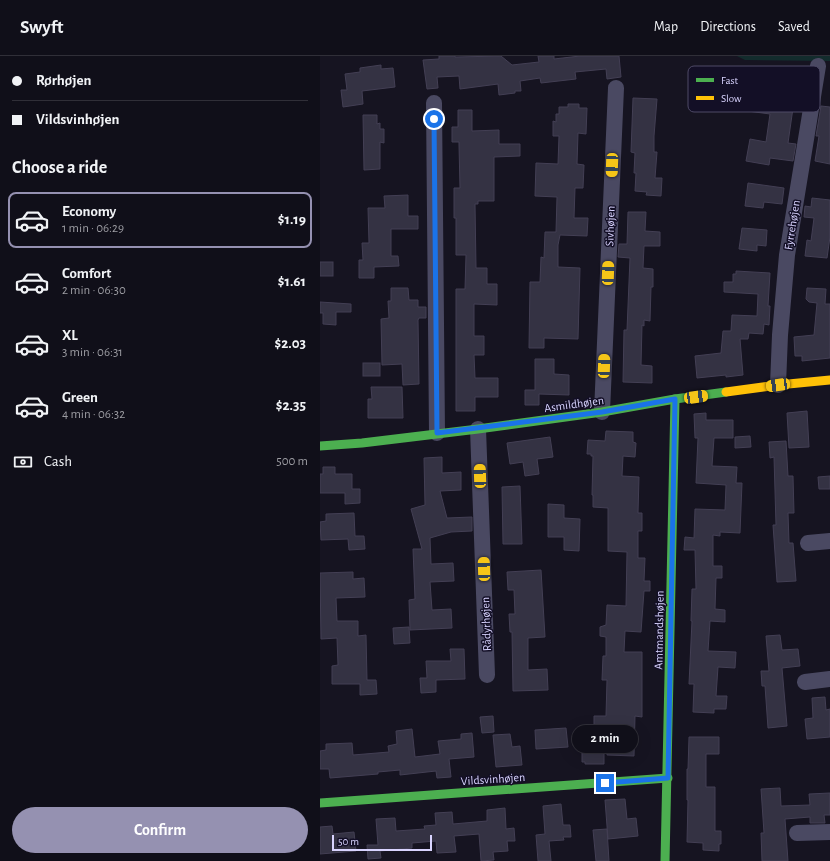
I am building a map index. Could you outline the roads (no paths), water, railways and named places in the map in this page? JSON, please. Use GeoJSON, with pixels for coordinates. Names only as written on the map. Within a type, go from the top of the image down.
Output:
{"type":"FeatureCollection","features":[{"type":"Feature","properties":{"kind":"street","name":"Sivhøjen"},"geometry":{"type":"LineString","coordinates":[[602,412],[616,88]]}},
{"type":"Feature","properties":{"kind":"street"},"geometry":{"type":"LineString","coordinates":[[434,103],[437,433]]}},
{"type":"Feature","properties":{"kind":"street","name":"Fyrrehøjen"},"geometry":{"type":"LineString","coordinates":[[778,385],[780,335],[787,255],[810,112]]}},
{"type":"Feature","properties":{"kind":"street","name":"Asmildhøjen"},"geometry":{"type":"LineString","coordinates":[[320,446],[362,443],[478,429],[602,412],[675,399],[778,385],[830,380]]}},
{"type":"Feature","properties":{"kind":"street","name":"Amtmandshøjen"},"geometry":{"type":"LineString","coordinates":[[666,861],[675,399]]}},
{"type":"Feature","properties":{"kind":"street","name":"Rådyrhøjen"},"geometry":{"type":"LineString","coordinates":[[478,429],[487,675]]}},
{"type":"Feature","properties":{"kind":"street"},"geometry":{"type":"LineString","coordinates":[[808,543],[830,541]]}},
{"type":"Feature","properties":{"kind":"street"},"geometry":{"type":"LineString","coordinates":[[805,682],[830,680]]}},
{"type":"Feature","properties":{"kind":"street","name":"Vildsvinhøjen"},"geometry":{"type":"LineString","coordinates":[[320,803],[668,778]]}},
{"type":"Feature","properties":{"kind":"street"},"geometry":{"type":"LineString","coordinates":[[797,834],[830,832]]}}]}
